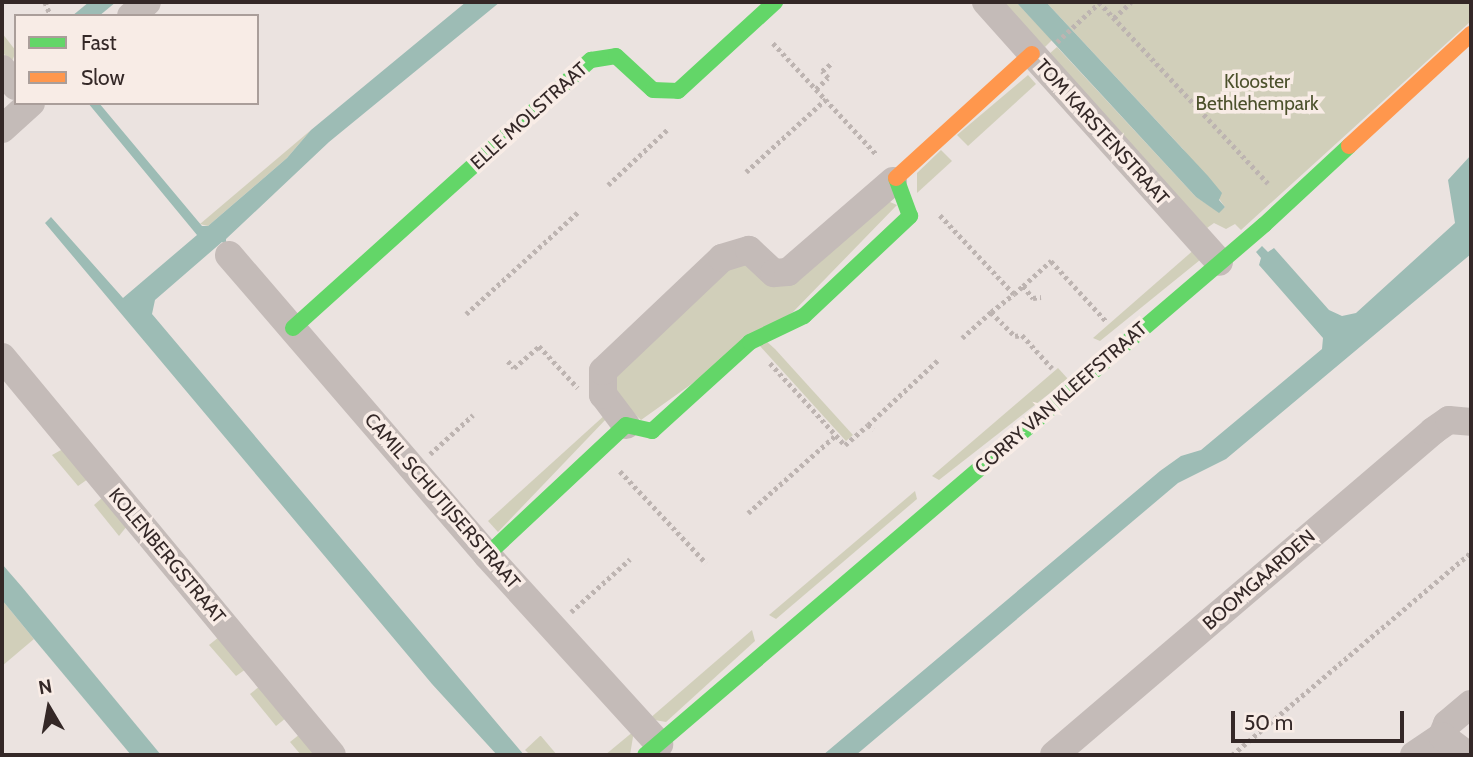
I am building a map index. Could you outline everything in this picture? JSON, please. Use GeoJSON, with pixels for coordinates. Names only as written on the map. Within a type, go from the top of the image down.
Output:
{"type":"FeatureCollection","features":[{"type":"Feature","properties":{"kind":"street"},"geometry":{"type":"LineString","coordinates":[[133,14],[147,2]]}},
{"type":"Feature","properties":{"kind":"street","name":"ELLE MOLSTRAAT"},"geometry":{"type":"LineString","coordinates":[[293,328],[591,60],[616,56],[653,90],[678,91],[775,2]]}},
{"type":"Feature","properties":{"kind":"street","name":"TOM KARSTENSTRAAT"},"geometry":{"type":"LineString","coordinates":[[986,2],[1040,52],[1219,262]]}},
{"type":"Feature","properties":{"kind":"street","name":"CORRY VAN KLEEFSTRAAT"},"geometry":{"type":"LineString","coordinates":[[652,750],[1219,262],[1471,34]]}},
{"type":"Feature","properties":{"kind":"street"},"geometry":{"type":"LineString","coordinates":[[895,179],[910,207],[910,216],[804,316],[767,330],[750,342],[652,431],[626,425],[603,395],[600,381],[603,371],[722,258],[749,250],[774,273],[788,272],[1040,52]]}},
{"type":"Feature","properties":{"kind":"street"},"geometry":{"type":"LineString","coordinates":[[2,69],[14,84]]}},
{"type":"Feature","properties":{"kind":"street"},"geometry":{"type":"LineString","coordinates":[[2,129],[29,105]]}},
{"type":"Feature","properties":{"kind":"street","name":"CAMIL SCHUTIJSERSTRAAT"},"geometry":{"type":"LineString","coordinates":[[229,255],[652,750]]}},
{"type":"Feature","properties":{"kind":"street","name":"KOLENBERGSTRAAT"},"geometry":{"type":"LineString","coordinates":[[2,357],[332,755]]}},
{"type":"Feature","properties":{"kind":"street","name":"BOOMGAARDEN"},"geometry":{"type":"LineString","coordinates":[[1054,755],[1433,432],[1449,420],[1471,422]]}},
{"type":"Feature","properties":{"kind":"street"},"geometry":{"type":"LineString","coordinates":[[487,555],[626,425]]}},
{"type":"Feature","properties":{"kind":"street"},"geometry":{"type":"LineString","coordinates":[[1414,755],[1442,736],[1447,724],[1471,704]]}},
{"type":"Feature","properties":{"kind":"street"},"geometry":{"type":"LineString","coordinates":[[1442,736],[1467,755]]}},
{"type":"Feature","properties":{"kind":"path"},"geometry":{"type":"LineString","coordinates":[[1040,52],[1080,21],[1099,2],[1286,203]]}},
{"type":"Feature","properties":{"kind":"path"},"geometry":{"type":"LineString","coordinates":[[1114,18],[1131,2]]}},
{"type":"Feature","properties":{"kind":"path"},"geometry":{"type":"LineString","coordinates":[[768,37],[895,179]]}},
{"type":"Feature","properties":{"kind":"path"},"geometry":{"type":"LineString","coordinates":[[816,89],[828,78],[822,71],[834,62]]}},
{"type":"Feature","properties":{"kind":"path"},"geometry":{"type":"LineString","coordinates":[[746,172],[826,99]]}},
{"type":"Feature","properties":{"kind":"path"},"geometry":{"type":"LineString","coordinates":[[608,185],[669,128]]}},
{"type":"Feature","properties":{"kind":"path"},"geometry":{"type":"LineString","coordinates":[[910,207],[929,203],[1014,294]]}},
{"type":"Feature","properties":{"kind":"path"},"geometry":{"type":"LineString","coordinates":[[466,314],[579,211]]}},
{"type":"Feature","properties":{"kind":"path"},"geometry":{"type":"LineString","coordinates":[[962,338],[1051,261],[1106,321]]}},
{"type":"Feature","properties":{"kind":"path"},"geometry":{"type":"LineString","coordinates":[[1023,286],[1033,298],[1041,297]]}},
{"type":"Feature","properties":{"kind":"path"},"geometry":{"type":"LineString","coordinates":[[991,312],[1015,336],[1022,335],[1052,368]]}},
{"type":"Feature","properties":{"kind":"path"},"geometry":{"type":"LineString","coordinates":[[750,342],[845,445],[937,360]]}},
{"type":"Feature","properties":{"kind":"path"},"geometry":{"type":"LineString","coordinates":[[508,361],[514,368],[539,346],[581,391],[600,381]]}},
{"type":"Feature","properties":{"kind":"path"},"geometry":{"type":"LineString","coordinates":[[427,456],[473,415]]}},
{"type":"Feature","properties":{"kind":"path"},"geometry":{"type":"LineString","coordinates":[[868,425],[874,429]]}},
{"type":"Feature","properties":{"kind":"path"},"geometry":{"type":"LineString","coordinates":[[748,513],[836,435]]}},
{"type":"Feature","properties":{"kind":"path"},"geometry":{"type":"LineString","coordinates":[[600,450],[706,563]]}},
{"type":"Feature","properties":{"kind":"path"},"geometry":{"type":"LineString","coordinates":[[1232,755],[1471,552]]}},
{"type":"Feature","properties":{"kind":"path"},"geometry":{"type":"LineString","coordinates":[[567,615],[630,559]]}},
{"type":"Feature","properties":{"kind":"green space"},"geometry":{"type":"Polygon","coordinates":[[[999,2],[1016,2],[1052,40],[1045,47],[999,2]]]}},
{"type":"Feature","properties":{"kind":"green space","name":"Klooster Bethlehempark"},"geometry":{"type":"Polygon","coordinates":[[[1046,2],[1471,2],[1471,21],[1241,230],[1235,224],[1226,229],[1214,223],[1207,228],[1048,55],[1057,47],[1196,197],[1219,212],[1225,207],[1183,149],[1046,2]]]}},
{"type":"Feature","properties":{"kind":"green space"},"geometry":{"type":"Polygon","coordinates":[[[2,33],[14,48],[11,64],[2,51],[2,33]]]}},
{"type":"Feature","properties":{"kind":"green space"},"geometry":{"type":"Polygon","coordinates":[[[1028,75],[1036,84],[968,146],[957,135],[1028,75]]]}},
{"type":"Feature","properties":{"kind":"green space"},"geometry":{"type":"Polygon","coordinates":[[[311,130],[287,158],[208,226],[200,224],[311,130]]]}},
{"type":"Feature","properties":{"kind":"green space"},"geometry":{"type":"Polygon","coordinates":[[[941,150],[952,161],[917,193],[917,173],[941,150]]]}},
{"type":"Feature","properties":{"kind":"green space"},"geometry":{"type":"Polygon","coordinates":[[[883,199],[897,205],[793,312],[641,420],[613,393],[612,373],[738,260],[765,279],[883,199]]]}},
{"type":"Feature","properties":{"kind":"green space"},"geometry":{"type":"Polygon","coordinates":[[[1196,248],[1200,260],[1100,341],[1093,338],[1196,248]]]}},
{"type":"Feature","properties":{"kind":"green space"},"geometry":{"type":"Polygon","coordinates":[[[765,340],[853,435],[846,441],[759,345],[765,340]]]}},
{"type":"Feature","properties":{"kind":"green space"},"geometry":{"type":"Polygon","coordinates":[[[1058,368],[1068,379],[939,480],[932,476],[1058,368]]]}},
{"type":"Feature","properties":{"kind":"green space"},"geometry":{"type":"Polygon","coordinates":[[[606,414],[608,417],[498,532],[488,521],[606,414]]]}},
{"type":"Feature","properties":{"kind":"green space"},"geometry":{"type":"Polygon","coordinates":[[[63,449],[88,479],[78,486],[52,455],[63,449]]]}},
{"type":"Feature","properties":{"kind":"green space"},"geometry":{"type":"Polygon","coordinates":[[[915,491],[917,499],[776,619],[769,615],[915,491]]]}},
{"type":"Feature","properties":{"kind":"green space"},"geometry":{"type":"Polygon","coordinates":[[[103,497],[127,526],[119,536],[94,505],[103,497]]]}},
{"type":"Feature","properties":{"kind":"green space"},"geometry":{"type":"Polygon","coordinates":[[[2,600],[34,639],[2,666],[2,600]]]}},
{"type":"Feature","properties":{"kind":"green space"},"geometry":{"type":"Polygon","coordinates":[[[752,630],[755,641],[666,722],[649,719],[752,630]]]}},
{"type":"Feature","properties":{"kind":"green space"},"geometry":{"type":"Polygon","coordinates":[[[219,637],[246,669],[236,676],[209,645],[219,637]]]}},
{"type":"Feature","properties":{"kind":"green space"},"geometry":{"type":"Polygon","coordinates":[[[260,686],[286,718],[276,726],[250,694],[260,686]]]}},
{"type":"Feature","properties":{"kind":"green space"},"geometry":{"type":"Polygon","coordinates":[[[634,731],[630,755],[605,755],[634,731]]]}},
{"type":"Feature","properties":{"kind":"green space"},"geometry":{"type":"Polygon","coordinates":[[[300,734],[317,755],[301,755],[290,742],[300,734]]]}},
{"type":"Feature","properties":{"kind":"green space"},"geometry":{"type":"Polygon","coordinates":[[[540,736],[557,755],[530,755],[525,750],[540,736]]]}},
{"type":"Feature","properties":{"kind":"water"},"geometry":{"type":"Polygon","coordinates":[[[89,2],[116,2],[101,14],[74,14],[89,2]]]}},
{"type":"Feature","properties":{"kind":"water"},"geometry":{"type":"Polygon","coordinates":[[[466,2],[500,2],[329,142],[226,239],[226,245],[222,242],[155,300],[152,314],[524,755],[497,755],[432,684],[45,223],[51,217],[123,298],[197,235],[90,105],[101,105],[202,226],[208,226],[287,158],[311,130],[466,2]]]}},
{"type":"Feature","properties":{"kind":"water"},"geometry":{"type":"Polygon","coordinates":[[[1016,2],[1046,2],[1222,193],[1219,200],[1225,207],[1219,213],[1196,197],[1016,2]]]}},
{"type":"Feature","properties":{"kind":"water"},"geometry":{"type":"Polygon","coordinates":[[[1471,155],[1471,254],[1226,459],[1178,483],[856,755],[823,755],[1160,471],[1181,456],[1201,450],[1322,349],[1323,338],[1259,265],[1261,258],[1256,252],[1262,246],[1268,252],[1274,248],[1329,310],[1342,316],[1356,313],[1455,223],[1448,180],[1471,155]]]}},
{"type":"Feature","properties":{"kind":"water"},"geometry":{"type":"Polygon","coordinates":[[[2,564],[161,755],[131,755],[34,639],[2,600],[2,564]]]}},
{"type":"Feature","properties":{"kind":"traffic: fast"},"geometry":{"type":"LineString","coordinates":[[293,328],[591,60],[616,56],[653,90],[678,91],[775,2]]}},
{"type":"Feature","properties":{"kind":"traffic: fast"},"geometry":{"type":"LineString","coordinates":[[645,755],[1264,225],[1349,146]]}},
{"type":"Feature","properties":{"kind":"traffic: fast"},"geometry":{"type":"LineString","coordinates":[[487,555],[626,425],[652,431],[750,342],[804,316],[910,216],[896,178]]}},
{"type":"Feature","properties":{"kind":"traffic: slow"},"geometry":{"type":"LineString","coordinates":[[1349,146],[1471,34]]}},
{"type":"Feature","properties":{"kind":"traffic: slow"},"geometry":{"type":"LineString","coordinates":[[896,178],[1032,54]]}}]}
